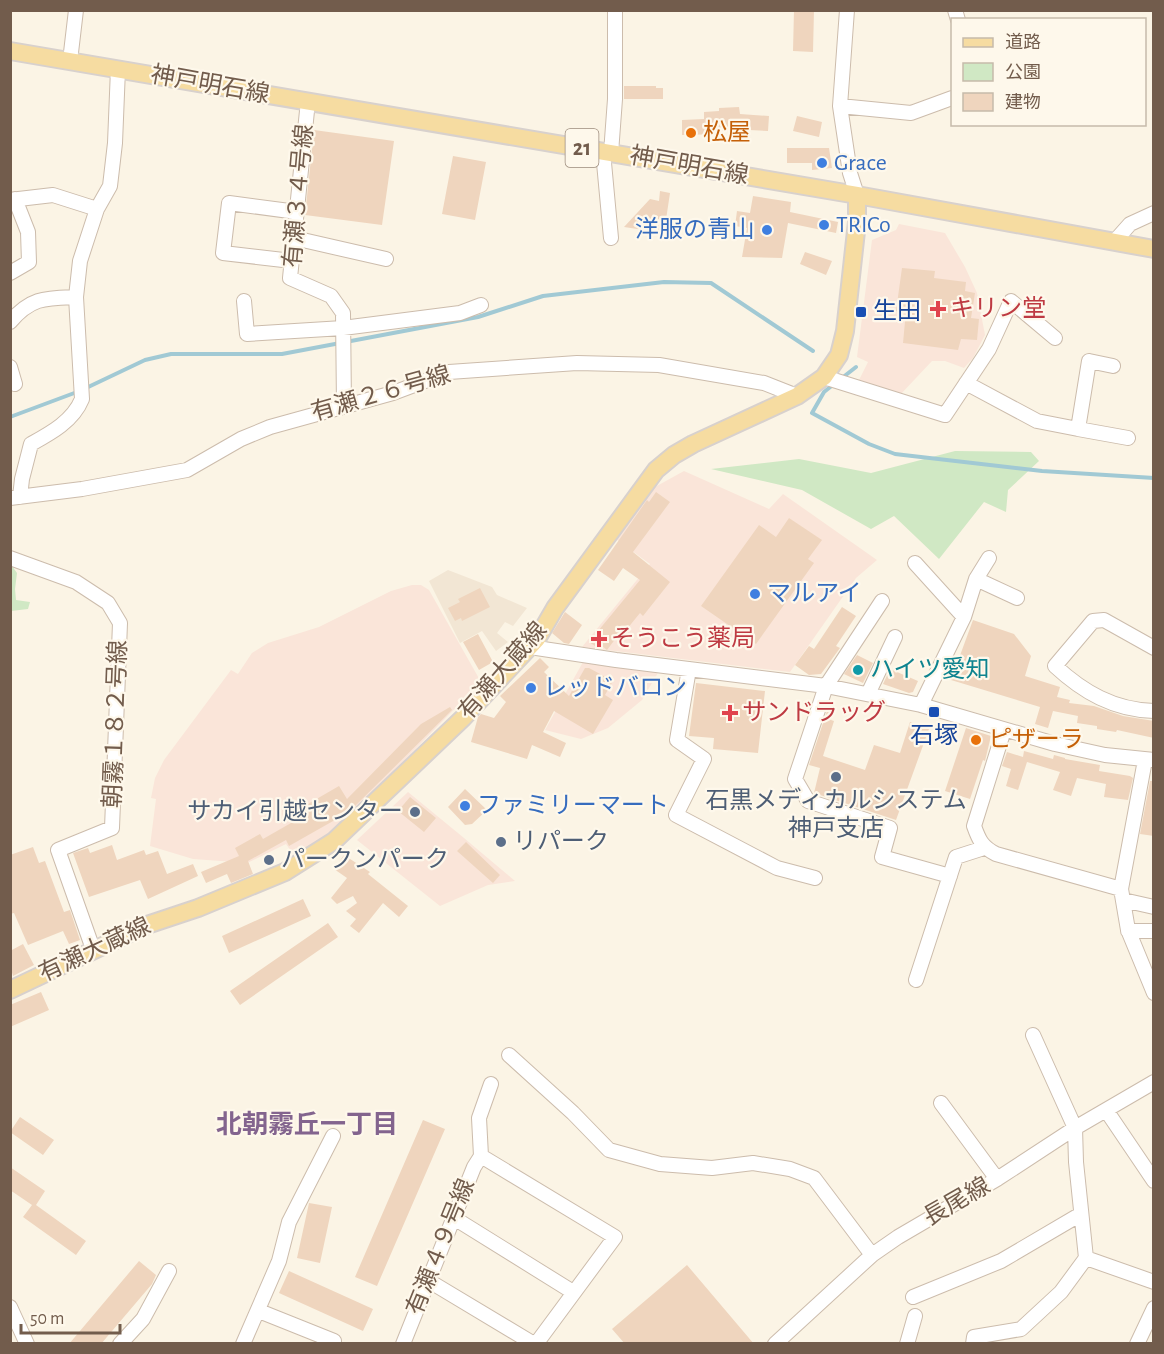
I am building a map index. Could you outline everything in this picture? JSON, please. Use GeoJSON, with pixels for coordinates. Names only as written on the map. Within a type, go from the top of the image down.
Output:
{"type":"FeatureCollection","features":[{"type":"Feature","properties":{"kind":"main road","name":"神戸明石線"},"geometry":{"type":"LineString","coordinates":[[10,51],[857,195],[1154,249]]}},
{"type":"Feature","properties":{"kind":"main road","name":"有瀬大蔵線"},"geometry":{"type":"LineString","coordinates":[[10,990],[147,925],[198,908],[285,872],[334,841],[464,718],[537,639],[555,608],[656,470],[674,455],[693,444],[797,396],[824,378],[839,355],[844,331],[857,222],[857,195]]}},
{"type":"Feature","properties":{"kind":"street"},"geometry":{"type":"LineString","coordinates":[[70,61],[76,10]]}},
{"type":"Feature","properties":{"kind":"street"},"geometry":{"type":"LineString","coordinates":[[611,238],[607,152],[615,99],[615,10]]}},
{"type":"Feature","properties":{"kind":"street"},"geometry":{"type":"LineString","coordinates":[[847,10],[840,106],[850,173],[857,195]]}},
{"type":"Feature","properties":{"kind":"street"},"geometry":{"type":"LineString","coordinates":[[15,497],[31,444],[56,430],[78,411],[82,399],[76,297],[80,261],[97,209],[110,186],[115,143],[118,69]]}},
{"type":"Feature","properties":{"kind":"street"},"geometry":{"type":"LineString","coordinates":[[840,106],[911,113],[951,98]]}},
{"type":"Feature","properties":{"kind":"street","name":"有瀬３４号線"},"geometry":{"type":"LineString","coordinates":[[308,101],[290,278],[331,296],[343,313],[344,406]]}},
{"type":"Feature","properties":{"kind":"street"},"geometry":{"type":"LineString","coordinates":[[10,273],[29,262],[28,232],[13,200],[53,195],[97,209]]}},
{"type":"Feature","properties":{"kind":"street"},"geometry":{"type":"LineString","coordinates":[[292,261],[223,253],[229,203],[297,212]]}},
{"type":"Feature","properties":{"kind":"street"},"geometry":{"type":"LineString","coordinates":[[1114,242],[1130,224],[1154,213]]}},
{"type":"Feature","properties":{"kind":"street"},"geometry":{"type":"LineString","coordinates":[[294,238],[386,259]]}},
{"type":"Feature","properties":{"kind":"street"},"geometry":{"type":"LineString","coordinates":[[10,322],[22,308],[46,298],[76,297]]}},
{"type":"Feature","properties":{"kind":"street"},"geometry":{"type":"LineString","coordinates":[[824,378],[945,416],[988,349],[1011,301],[1055,338]]}},
{"type":"Feature","properties":{"kind":"street"},"geometry":{"type":"LineString","coordinates":[[244,302],[247,334],[343,331],[459,313],[481,305]]}},
{"type":"Feature","properties":{"kind":"street"},"geometry":{"type":"LineString","coordinates":[[1078,429],[1089,361],[1113,366]]}},
{"type":"Feature","properties":{"kind":"street","name":"有瀬２６号線"},"geometry":{"type":"LineString","coordinates":[[15,497],[82,489],[188,470],[241,439],[270,427],[393,393],[449,372],[577,363],[659,365],[764,383],[797,396]]}},
{"type":"Feature","properties":{"kind":"street"},"geometry":{"type":"LineString","coordinates":[[10,367],[15,384]]}},
{"type":"Feature","properties":{"kind":"street"},"geometry":{"type":"LineString","coordinates":[[966,383],[1037,421],[1128,438]]}},
{"type":"Feature","properties":{"kind":"street","name":"朝霧１８２号線"},"geometry":{"type":"LineString","coordinates":[[10,558],[76,582],[108,603],[120,623],[112,828],[58,850],[93,949]]}},
{"type":"Feature","properties":{"kind":"street"},"geometry":{"type":"LineString","coordinates":[[921,705],[964,617],[976,579],[988,558]]}},
{"type":"Feature","properties":{"kind":"street"},"geometry":{"type":"LineString","coordinates":[[915,563],[964,617]]}},
{"type":"Feature","properties":{"kind":"street"},"geometry":{"type":"LineString","coordinates":[[976,579],[1017,598]]}},
{"type":"Feature","properties":{"kind":"street"},"geometry":{"type":"LineString","coordinates":[[882,601],[826,686],[795,779],[808,801],[890,828],[882,857],[950,876]]}},
{"type":"Feature","properties":{"kind":"street"},"geometry":{"type":"LineString","coordinates":[[1154,648],[1104,620],[1092,621],[1055,666],[1077,686],[1099,699],[1143,711],[1154,711]]}},
{"type":"Feature","properties":{"kind":"street"},"geometry":{"type":"LineString","coordinates":[[868,694],[895,637]]}},
{"type":"Feature","properties":{"kind":"street"},"geometry":{"type":"LineString","coordinates":[[530,647],[826,686],[921,705],[1055,744],[1105,755],[1149,760],[1122,895],[1128,931],[1154,993]]}},
{"type":"Feature","properties":{"kind":"street"},"geometry":{"type":"LineString","coordinates":[[688,669],[677,740],[704,759],[676,815],[777,868],[815,878]]}},
{"type":"Feature","properties":{"kind":"street"},"geometry":{"type":"LineString","coordinates":[[1004,730],[974,826],[984,848],[1154,907]]}},
{"type":"Feature","properties":{"kind":"street"},"geometry":{"type":"LineString","coordinates":[[916,980],[956,857],[984,848]]}},
{"type":"Feature","properties":{"kind":"street"},"geometry":{"type":"LineString","coordinates":[[1128,931],[1154,931]]}},
{"type":"Feature","properties":{"kind":"street"},"geometry":{"type":"LineString","coordinates":[[973,1340],[1021,1329],[1060,1292],[1086,1258],[1076,1162],[1075,1128],[1033,1035]]}},
{"type":"Feature","properties":{"kind":"street"},"geometry":{"type":"LineString","coordinates":[[509,1055],[573,1113],[609,1150],[660,1164],[712,1168],[753,1163],[790,1169],[814,1178],[872,1255]]}},
{"type":"Feature","properties":{"kind":"street","name":"長尾線"},"geometry":{"type":"LineString","coordinates":[[775,1344],[872,1255],[908,1231],[997,1179],[1075,1128],[1154,1082]]}},
{"type":"Feature","properties":{"kind":"street"},"geometry":{"type":"LineString","coordinates":[[429,1281],[535,1344],[615,1237],[481,1156],[479,1118],[490,1084]]}},
{"type":"Feature","properties":{"kind":"street"},"geometry":{"type":"LineString","coordinates":[[940,1103],[997,1179]]}},
{"type":"Feature","properties":{"kind":"street"},"geometry":{"type":"LineString","coordinates":[[1106,1110],[1154,1182]]}},
{"type":"Feature","properties":{"kind":"street"},"geometry":{"type":"LineString","coordinates":[[243,1344],[279,1261],[289,1222],[333,1136]]}},
{"type":"Feature","properties":{"kind":"street","name":"有瀬４９号線"},"geometry":{"type":"LineString","coordinates":[[405,1342],[474,1167],[481,1156]]}},
{"type":"Feature","properties":{"kind":"street"},"geometry":{"type":"LineString","coordinates":[[913,1297],[1001,1261],[1081,1214]]}},
{"type":"Feature","properties":{"kind":"street"},"geometry":{"type":"LineString","coordinates":[[454,1218],[573,1292]]}},
{"type":"Feature","properties":{"kind":"street"},"geometry":{"type":"LineString","coordinates":[[1086,1258],[1154,1282]]}},
{"type":"Feature","properties":{"kind":"street"},"geometry":{"type":"LineString","coordinates":[[120,1344],[143,1319],[169,1271]]}},
{"type":"Feature","properties":{"kind":"street"},"geometry":{"type":"LineString","coordinates":[[10,1307],[27,1344]]}},
{"type":"Feature","properties":{"kind":"street"},"geometry":{"type":"LineString","coordinates":[[1139,1341],[1154,1308]]}},
{"type":"Feature","properties":{"kind":"street"},"geometry":{"type":"LineString","coordinates":[[259,1311],[334,1341]]}},
{"type":"Feature","properties":{"kind":"street"},"geometry":{"type":"LineString","coordinates":[[907,1344],[915,1316]]}},
{"type":"Feature","properties":{"kind":"shaded area"},"geometry":{"type":"Polygon","coordinates":[[[899,224],[945,233],[977,293],[985,335],[973,358],[964,368],[945,361],[932,361],[900,395],[859,380],[868,362],[857,357],[872,240],[896,230],[899,224]]]}},
{"type":"Feature","properties":{"kind":"shaded area"},"geometry":{"type":"Polygon","coordinates":[[[684,471],[769,509],[783,494],[877,560],[856,578],[790,672],[582,647],[650,564],[613,537],[655,487],[684,471]]]}},
{"type":"Feature","properties":{"kind":"shaded area"},"geometry":{"type":"Polygon","coordinates":[[[448,570],[492,587],[497,595],[527,608],[513,626],[505,622],[497,633],[508,642],[496,651],[482,631],[460,643],[429,581],[448,570]]]}},
{"type":"Feature","properties":{"kind":"shaded area"},"geometry":{"type":"Polygon","coordinates":[[[421,585],[429,590],[481,682],[328,838],[295,857],[286,844],[239,867],[235,862],[193,859],[150,846],[156,799],[151,798],[155,778],[164,760],[231,670],[238,674],[252,653],[268,643],[319,627],[391,591],[421,585]]]}},
{"type":"Feature","properties":{"kind":"shaded area"},"geometry":{"type":"Polygon","coordinates":[[[583,662],[659,671],[642,700],[608,728],[581,739],[545,730],[583,662]]]}},
{"type":"Feature","properties":{"kind":"shaded area"},"geometry":{"type":"Polygon","coordinates":[[[408,792],[515,881],[488,885],[440,906],[357,840],[408,792]]]}},
{"type":"Feature","properties":{"kind":"green space"},"geometry":{"type":"Polygon","coordinates":[[[955,451],[1031,452],[1039,461],[1008,490],[1006,512],[984,502],[939,559],[894,516],[871,529],[802,490],[711,469],[799,459],[871,473],[955,451]]]}},
{"type":"Feature","properties":{"kind":"green space"},"geometry":{"type":"Polygon","coordinates":[[[12,566],[17,573],[16,600],[30,602],[28,609],[11,611],[10,567],[12,566]]]}},
{"type":"Feature","properties":{"kind":"building"},"geometry":{"type":"Polygon","coordinates":[[[794,10],[814,10],[813,52],[793,51],[794,10]]]}},
{"type":"Feature","properties":{"kind":"building"},"geometry":{"type":"Polygon","coordinates":[[[624,86],[663,88],[663,99],[624,99],[624,86]]]}},
{"type":"Feature","properties":{"kind":"building"},"geometry":{"type":"Polygon","coordinates":[[[739,107],[740,114],[769,116],[768,131],[730,129],[722,131],[722,134],[682,135],[682,120],[704,119],[704,112],[719,111],[719,108],[739,107]]]}},
{"type":"Feature","properties":{"kind":"building"},"geometry":{"type":"Polygon","coordinates":[[[797,116],[822,122],[819,137],[793,131],[797,116]]]}},
{"type":"Feature","properties":{"kind":"building"},"geometry":{"type":"Polygon","coordinates":[[[314,130],[394,141],[382,225],[305,215],[314,130]]]}},
{"type":"Feature","properties":{"kind":"building"},"geometry":{"type":"Polygon","coordinates":[[[787,148],[829,148],[832,168],[812,170],[812,163],[787,163],[787,148]]]}},
{"type":"Feature","properties":{"kind":"building"},"geometry":{"type":"Polygon","coordinates":[[[453,156],[486,162],[475,220],[442,214],[453,156]]]}},
{"type":"Feature","properties":{"kind":"building"},"geometry":{"type":"Polygon","coordinates":[[[660,191],[670,193],[664,233],[624,227],[650,199],[659,201],[660,191]]]}},
{"type":"Feature","properties":{"kind":"building"},"geometry":{"type":"Polygon","coordinates":[[[753,196],[791,202],[790,212],[838,222],[836,233],[788,223],[782,258],[742,257],[747,228],[735,226],[737,211],[750,213],[753,196]]]}},
{"type":"Feature","properties":{"kind":"building"},"geometry":{"type":"Polygon","coordinates":[[[805,252],[832,261],[826,275],[800,264],[805,252]]]}},
{"type":"Feature","properties":{"kind":"building"},"geometry":{"type":"Polygon","coordinates":[[[902,268],[935,271],[934,278],[966,282],[965,291],[975,293],[971,318],[979,319],[977,340],[961,339],[958,350],[903,343],[906,311],[896,311],[902,268]]]}},
{"type":"Feature","properties":{"kind":"building"},"geometry":{"type":"Polygon","coordinates":[[[656,492],[670,502],[633,552],[670,582],[643,616],[640,613],[618,640],[616,638],[607,650],[602,646],[598,648],[589,642],[640,580],[623,568],[614,581],[598,570],[647,500],[649,502],[656,492]]]}},
{"type":"Feature","properties":{"kind":"building"},"geometry":{"type":"Polygon","coordinates":[[[789,518],[822,540],[808,559],[814,563],[756,644],[701,606],[759,525],[776,537],[789,518]]]}},
{"type":"Feature","properties":{"kind":"building"},"geometry":{"type":"Polygon","coordinates":[[[480,588],[490,607],[462,621],[461,618],[455,621],[448,608],[460,602],[458,599],[480,588]]]}},
{"type":"Feature","properties":{"kind":"building"},"geometry":{"type":"Polygon","coordinates":[[[842,607],[856,616],[836,646],[840,648],[821,674],[809,675],[795,665],[809,646],[814,649],[842,607]]]}},
{"type":"Feature","properties":{"kind":"building"},"geometry":{"type":"Polygon","coordinates":[[[565,612],[582,625],[569,644],[564,643],[552,633],[565,612]]]}},
{"type":"Feature","properties":{"kind":"building"},"geometry":{"type":"Polygon","coordinates":[[[973,620],[1014,634],[1031,656],[1025,676],[1060,687],[1057,697],[1070,700],[1069,703],[1094,706],[1123,716],[1154,721],[1154,738],[1117,730],[1116,732],[1097,729],[1097,726],[1077,723],[1078,716],[1053,711],[1048,728],[1035,724],[1040,707],[951,680],[973,620]]]}},
{"type":"Feature","properties":{"kind":"building"},"geometry":{"type":"Polygon","coordinates":[[[478,634],[493,662],[479,670],[463,642],[478,634]]]}},
{"type":"Feature","properties":{"kind":"building","name":"ハイツ愛知"},"geometry":{"type":"Polygon","coordinates":[[[857,655],[873,663],[863,683],[844,674],[857,655]]]}},
{"type":"Feature","properties":{"kind":"building"},"geometry":{"type":"Polygon","coordinates":[[[540,658],[549,667],[544,672],[569,696],[585,668],[613,681],[605,695],[613,700],[593,734],[554,711],[543,732],[566,743],[560,757],[532,745],[527,759],[471,742],[478,717],[481,714],[494,718],[506,702],[500,696],[540,658]]]}},
{"type":"Feature","properties":{"kind":"building"},"geometry":{"type":"Polygon","coordinates":[[[890,669],[918,681],[913,692],[909,693],[883,684],[890,669]]]}},
{"type":"Feature","properties":{"kind":"building"},"geometry":{"type":"Polygon","coordinates":[[[696,683],[765,691],[758,753],[713,749],[714,738],[689,736],[696,683]]]}},
{"type":"Feature","properties":{"kind":"building"},"geometry":{"type":"Polygon","coordinates":[[[829,705],[834,707],[831,720],[834,721],[823,756],[865,770],[874,745],[900,753],[910,722],[929,729],[896,820],[814,793],[820,768],[809,765],[829,705]]]}},
{"type":"Feature","properties":{"kind":"building"},"geometry":{"type":"Polygon","coordinates":[[[450,707],[452,710],[349,812],[289,846],[286,840],[248,861],[253,874],[231,883],[227,874],[206,883],[201,872],[239,856],[235,848],[260,834],[263,839],[298,819],[294,812],[339,786],[347,799],[421,724],[450,707]]]}},
{"type":"Feature","properties":{"kind":"building"},"geometry":{"type":"Polygon","coordinates":[[[966,728],[991,736],[985,761],[983,760],[970,799],[945,791],[966,728]]]}},
{"type":"Feature","properties":{"kind":"building"},"geometry":{"type":"Polygon","coordinates":[[[1024,751],[1053,759],[1054,755],[1100,765],[1099,771],[1130,776],[1133,778],[1128,800],[1104,797],[1106,784],[1077,778],[1071,796],[1053,790],[1060,772],[1027,762],[1018,790],[1006,786],[1011,769],[1002,766],[1007,752],[1023,757],[1024,751]]]}},
{"type":"Feature","properties":{"kind":"building"},"geometry":{"type":"Polygon","coordinates":[[[1150,781],[1154,781],[1154,836],[1140,834],[1150,781]]]}},
{"type":"Feature","properties":{"kind":"building"},"geometry":{"type":"Polygon","coordinates":[[[465,789],[487,810],[472,824],[465,825],[448,807],[465,789]]]}},
{"type":"Feature","properties":{"kind":"building"},"geometry":{"type":"Polygon","coordinates":[[[410,797],[436,818],[424,832],[398,811],[410,797]]]}},
{"type":"Feature","properties":{"kind":"building"},"geometry":{"type":"Polygon","coordinates":[[[466,842],[500,875],[493,883],[457,851],[466,842]]]}},
{"type":"Feature","properties":{"kind":"building"},"geometry":{"type":"Polygon","coordinates":[[[112,845],[117,860],[144,850],[146,855],[158,851],[167,874],[193,864],[198,876],[148,899],[140,880],[89,897],[73,853],[88,848],[90,853],[112,845]]]}},
{"type":"Feature","properties":{"kind":"building"},"geometry":{"type":"Polygon","coordinates":[[[33,847],[39,863],[45,861],[64,912],[70,910],[80,940],[69,944],[63,931],[28,945],[14,913],[10,914],[10,855],[33,847]]]}},
{"type":"Feature","properties":{"kind":"building"},"geometry":{"type":"Polygon","coordinates":[[[344,855],[370,872],[368,874],[408,906],[399,917],[383,903],[359,933],[350,926],[356,919],[346,911],[357,903],[353,896],[337,904],[331,898],[347,878],[334,869],[344,855]]]}},
{"type":"Feature","properties":{"kind":"building"},"geometry":{"type":"Polygon","coordinates":[[[303,899],[311,916],[229,953],[222,936],[303,899]]]}},
{"type":"Feature","properties":{"kind":"building"},"geometry":{"type":"Polygon","coordinates":[[[328,923],[338,937],[240,1005],[230,991],[328,923]]]}},
{"type":"Feature","properties":{"kind":"building"},"geometry":{"type":"Polygon","coordinates":[[[23,944],[34,965],[13,976],[10,951],[23,944]]]}},
{"type":"Feature","properties":{"kind":"building"},"geometry":{"type":"Polygon","coordinates":[[[41,992],[49,1010],[10,1027],[10,1005],[41,992]]]}},
{"type":"Feature","properties":{"kind":"building"},"geometry":{"type":"Polygon","coordinates":[[[20,1117],[54,1140],[43,1155],[10,1132],[20,1117]]]}},
{"type":"Feature","properties":{"kind":"building"},"geometry":{"type":"Polygon","coordinates":[[[423,1120],[445,1129],[377,1286],[355,1277],[423,1120]]]}},
{"type":"Feature","properties":{"kind":"building"},"geometry":{"type":"Polygon","coordinates":[[[10,1167],[45,1191],[36,1205],[86,1241],[76,1255],[23,1217],[32,1205],[10,1190],[10,1167]]]}},
{"type":"Feature","properties":{"kind":"building"},"geometry":{"type":"Polygon","coordinates":[[[309,1203],[332,1207],[320,1263],[297,1258],[309,1203]]]}},
{"type":"Feature","properties":{"kind":"building"},"geometry":{"type":"Polygon","coordinates":[[[139,1261],[156,1275],[152,1284],[101,1344],[69,1344],[139,1261]]]}},
{"type":"Feature","properties":{"kind":"building"},"geometry":{"type":"Polygon","coordinates":[[[687,1265],[754,1344],[625,1344],[612,1329],[687,1265]]]}},
{"type":"Feature","properties":{"kind":"building"},"geometry":{"type":"Polygon","coordinates":[[[289,1271],[373,1309],[363,1331],[279,1293],[289,1271]]]}},
{"type":"Feature","properties":{"kind":"waterway"},"geometry":{"type":"LineString","coordinates":[[84,389],[145,360],[171,354],[282,354],[478,317],[543,296],[664,282],[711,283],[813,351]]}},
{"type":"Feature","properties":{"kind":"waterway"},"geometry":{"type":"LineString","coordinates":[[842,378],[856,367]]}},
{"type":"Feature","properties":{"kind":"waterway"},"geometry":{"type":"LineString","coordinates":[[834,384],[824,392],[812,413],[869,444],[895,454],[1042,471],[1154,478]]}},
{"type":"Feature","properties":{"kind":"waterway"},"geometry":{"type":"LineString","coordinates":[[10,417],[77,392]]}},
{"type":"Feature","properties":{"kind":"place","name":"松屋"},"geometry":{"type":"Point","coordinates":[691,133]}},
{"type":"Feature","properties":{"kind":"place","name":"Grace"},"geometry":{"type":"Point","coordinates":[822,163]}},
{"type":"Feature","properties":{"kind":"place","name":"TRICo"},"geometry":{"type":"Point","coordinates":[824,225]}},
{"type":"Feature","properties":{"kind":"place","name":"洋服の青山"},"geometry":{"type":"Point","coordinates":[767,230]}},
{"type":"Feature","properties":{"kind":"place","name":"キリン堂"},"geometry":{"type":"Point","coordinates":[938,309]}},
{"type":"Feature","properties":{"kind":"place","name":"生田"},"geometry":{"type":"Point","coordinates":[861,312]}},
{"type":"Feature","properties":{"kind":"place","name":"マルアイ"},"geometry":{"type":"Point","coordinates":[755,594]}},
{"type":"Feature","properties":{"kind":"place","name":"そうこう薬局"},"geometry":{"type":"Point","coordinates":[599,639]}},
{"type":"Feature","properties":{"kind":"place","name":"ハイツ愛知"},"geometry":{"type":"Point","coordinates":[858,670]}},
{"type":"Feature","properties":{"kind":"place","name":"レッドバロン"},"geometry":{"type":"Point","coordinates":[531,688]}},
{"type":"Feature","properties":{"kind":"place","name":"石塚"},"geometry":{"type":"Point","coordinates":[934,712]}},
{"type":"Feature","properties":{"kind":"place","name":"サンドラッグ"},"geometry":{"type":"Point","coordinates":[730,713]}},
{"type":"Feature","properties":{"kind":"place","name":"ピザーラ"},"geometry":{"type":"Point","coordinates":[976,740]}},
{"type":"Feature","properties":{"kind":"place","name":"石黒メディカルシステム 神戸支店"},"geometry":{"type":"Point","coordinates":[836,777]}},
{"type":"Feature","properties":{"kind":"place","name":"ファミリーマート"},"geometry":{"type":"Point","coordinates":[465,806]}},
{"type":"Feature","properties":{"kind":"place","name":"サカイ引越センター"},"geometry":{"type":"Point","coordinates":[415,812]}},
{"type":"Feature","properties":{"kind":"place","name":"リパーク"},"geometry":{"type":"Point","coordinates":[501,842]}},
{"type":"Feature","properties":{"kind":"place","name":"パークンパーク"},"geometry":{"type":"Point","coordinates":[269,860]}},
{"type":"Feature","properties":{"kind":"district","name":"北朝霧丘一丁目"},"geometry":{"type":"Point","coordinates":[307,1125]}}]}
